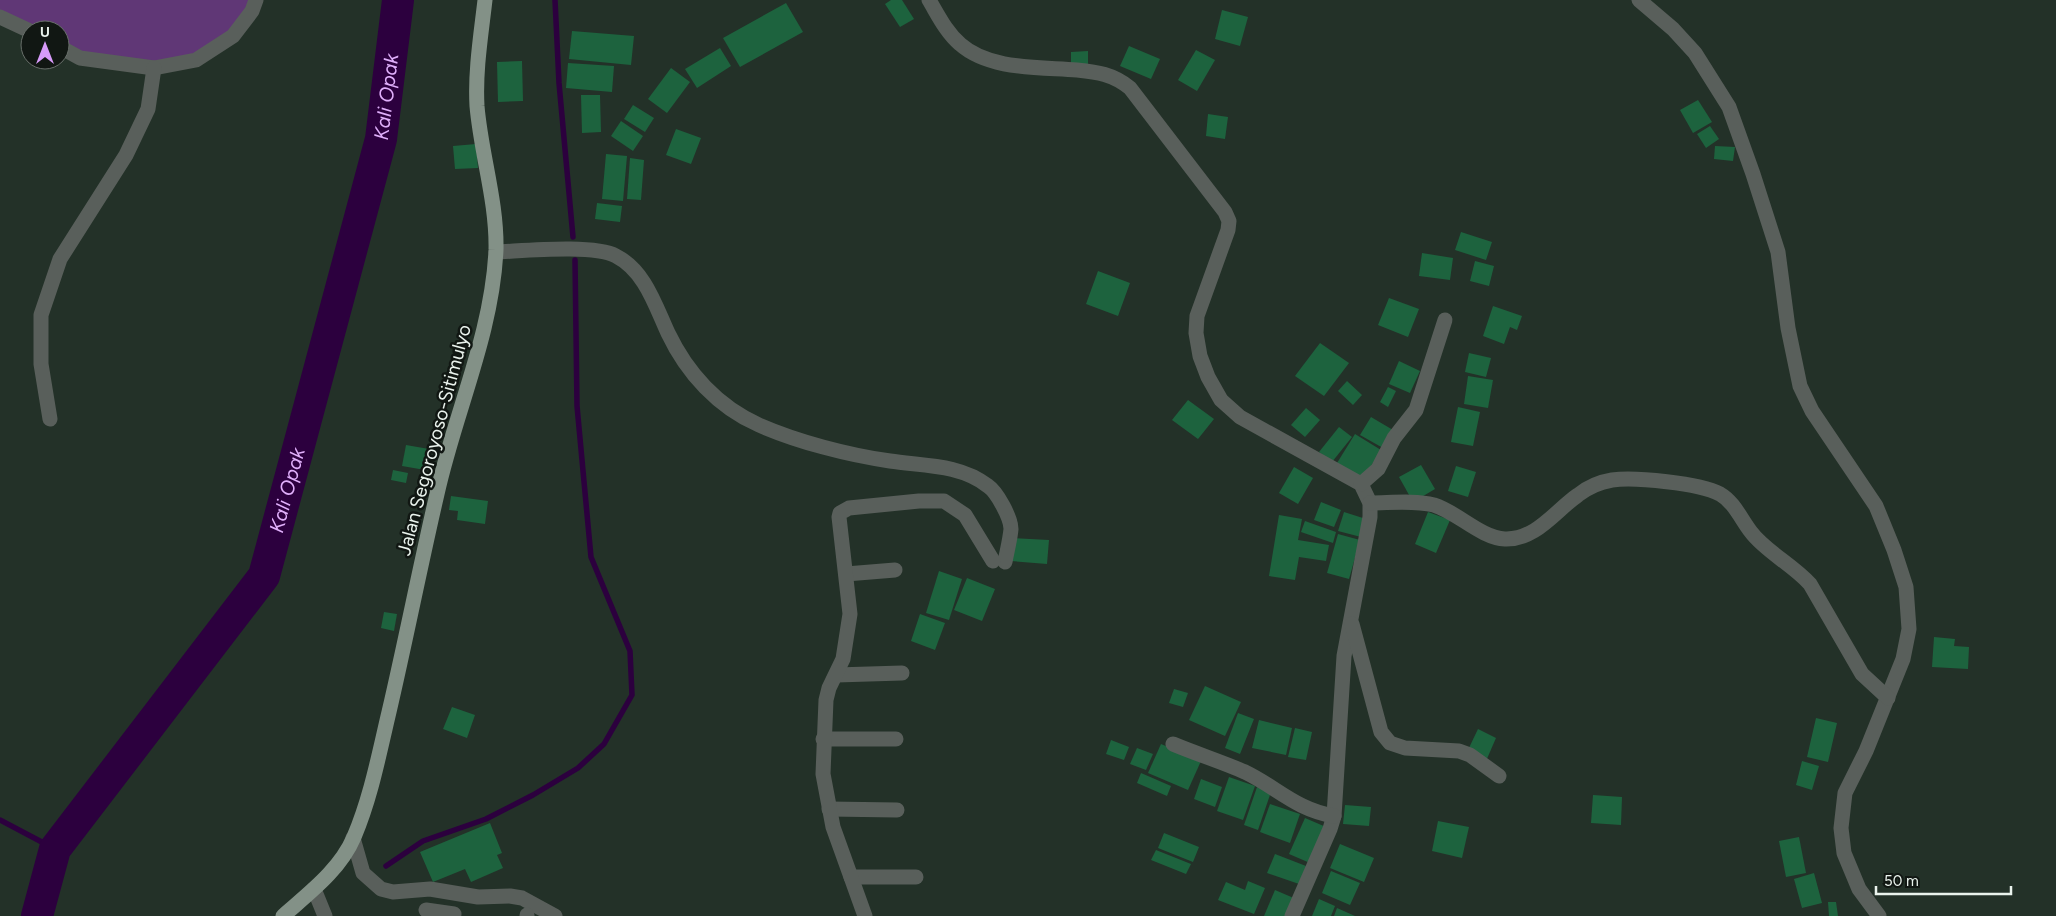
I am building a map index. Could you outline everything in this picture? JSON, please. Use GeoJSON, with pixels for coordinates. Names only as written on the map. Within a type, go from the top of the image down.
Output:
{"type":"FeatureCollection","features":[{"type":"Feature","properties":{"kind":"main road","name":"Jalan Segoroyoso-Sitimulyo"},"geometry":{"type":"LineString","coordinates":[[284,916],[342,860],[353,838],[370,792],[410,620],[437,492],[453,431],[484,334],[496,252],[496,223],[477,106],[478,67],[485,0]]}},
{"type":"Feature","properties":{"kind":"street"},"geometry":{"type":"LineString","coordinates":[[70,52],[80,58],[154,68],[196,60],[233,36],[252,11],[256,0]]}},
{"type":"Feature","properties":{"kind":"street"},"geometry":{"type":"LineString","coordinates":[[929,0],[948,32],[960,44],[979,57],[997,63],[1097,72],[1120,80],[1130,88],[1225,212],[1229,221],[1228,230],[1197,316],[1196,333],[1200,356],[1208,377],[1221,400],[1240,417],[1361,484],[1370,503],[1370,517],[1343,670],[1334,816],[1292,916]]}},
{"type":"Feature","properties":{"kind":"street"},"geometry":{"type":"LineString","coordinates":[[1639,0],[1673,29],[1695,53],[1729,107],[1778,252],[1788,328],[1800,386],[1812,411],[1876,506],[1894,550],[1906,587],[1909,629],[1903,659],[1866,751],[1846,793],[1841,828],[1844,853],[1859,889],[1875,915]]}},
{"type":"Feature","properties":{"kind":"street"},"geometry":{"type":"LineString","coordinates":[[0,17],[20,26]]}},
{"type":"Feature","properties":{"kind":"street"},"geometry":{"type":"LineString","coordinates":[[50,419],[42,364],[42,314],[60,259],[126,155],[148,109],[154,68]]}},
{"type":"Feature","properties":{"kind":"street"},"geometry":{"type":"LineString","coordinates":[[496,252],[589,250],[615,255],[632,267],[645,284],[668,334],[699,383],[723,404],[758,425],[838,451],[890,461],[943,467],[965,473],[990,486],[1003,506],[1011,527],[999,562],[965,515],[944,501],[919,501],[849,508],[840,513],[850,614],[843,659],[829,688],[826,700],[823,774],[829,809],[838,841],[865,916]]}},
{"type":"Feature","properties":{"kind":"street"},"geometry":{"type":"LineString","coordinates":[[1361,484],[1378,469],[1394,438],[1416,410],[1445,320]]}},
{"type":"Feature","properties":{"kind":"street"},"geometry":{"type":"LineString","coordinates":[[1370,503],[1418,503],[1434,506],[1490,535],[1505,539],[1520,537],[1535,530],[1578,494],[1594,485],[1612,480],[1682,484],[1709,489],[1722,495],[1733,506],[1755,538],[1799,572],[1810,584],[1862,674],[1888,698]]}},
{"type":"Feature","properties":{"kind":"street"},"geometry":{"type":"LineString","coordinates":[[846,574],[895,570]]}},
{"type":"Feature","properties":{"kind":"street"},"geometry":{"type":"LineString","coordinates":[[1351,620],[1381,732],[1390,743],[1405,748],[1459,751],[1470,755],[1499,776]]}},
{"type":"Feature","properties":{"kind":"street"},"geometry":{"type":"LineString","coordinates":[[836,675],[902,673]]}},
{"type":"Feature","properties":{"kind":"street"},"geometry":{"type":"LineString","coordinates":[[824,739],[896,739]]}},
{"type":"Feature","properties":{"kind":"street"},"geometry":{"type":"LineString","coordinates":[[1173,744],[1244,772],[1269,785],[1299,805],[1319,813],[1334,816]]}},
{"type":"Feature","properties":{"kind":"street"},"geometry":{"type":"LineString","coordinates":[[829,809],[896,810]]}},
{"type":"Feature","properties":{"kind":"street"},"geometry":{"type":"LineString","coordinates":[[353,838],[363,873],[381,889],[393,892],[430,889],[478,897],[510,896],[522,898],[555,916]]}},
{"type":"Feature","properties":{"kind":"street"},"geometry":{"type":"LineString","coordinates":[[851,877],[916,877]]}},
{"type":"Feature","properties":{"kind":"street"},"geometry":{"type":"LineString","coordinates":[[314,889],[325,916]]}},
{"type":"Feature","properties":{"kind":"street"},"geometry":{"type":"LineString","coordinates":[[426,910],[455,911]]}},
{"type":"Feature","properties":{"kind":"shaded area"},"geometry":{"type":"Polygon","coordinates":[[[0,0],[254,0],[232,35],[196,59],[154,66],[81,57],[70,51],[70,20],[20,20],[20,25],[0,15],[0,0]]]}},
{"type":"Feature","properties":{"kind":"building"},"geometry":{"type":"Polygon","coordinates":[[[891,0],[902,0],[914,19],[900,27],[885,4],[891,0]]]}},
{"type":"Feature","properties":{"kind":"building"},"geometry":{"type":"Polygon","coordinates":[[[786,3],[803,32],[740,67],[723,38],[786,3]]]}},
{"type":"Feature","properties":{"kind":"building"},"geometry":{"type":"Polygon","coordinates":[[[1222,10],[1248,17],[1240,46],[1215,39],[1222,10]]]}},
{"type":"Feature","properties":{"kind":"building"},"geometry":{"type":"Polygon","coordinates":[[[572,31],[634,36],[631,65],[569,59],[572,31]]]}},
{"type":"Feature","properties":{"kind":"building"},"geometry":{"type":"Polygon","coordinates":[[[1129,46],[1160,59],[1151,79],[1120,66],[1129,46]]]}},
{"type":"Feature","properties":{"kind":"building"},"geometry":{"type":"Polygon","coordinates":[[[720,48],[731,66],[697,88],[685,69],[720,48]]]}},
{"type":"Feature","properties":{"kind":"building"},"geometry":{"type":"Polygon","coordinates":[[[1196,50],[1215,60],[1197,91],[1178,80],[1196,50]]]}},
{"type":"Feature","properties":{"kind":"building"},"geometry":{"type":"Polygon","coordinates":[[[1088,51],[1088,69],[1071,69],[1071,52],[1088,51]]]}},
{"type":"Feature","properties":{"kind":"building"},"geometry":{"type":"Polygon","coordinates":[[[522,61],[523,101],[498,102],[497,62],[522,61]]]}},
{"type":"Feature","properties":{"kind":"building"},"geometry":{"type":"Polygon","coordinates":[[[568,63],[614,66],[612,92],[566,88],[568,63]]]}},
{"type":"Feature","properties":{"kind":"building"},"geometry":{"type":"Polygon","coordinates":[[[671,68],[690,82],[667,113],[648,99],[671,68]]]}},
{"type":"Feature","properties":{"kind":"building"},"geometry":{"type":"Polygon","coordinates":[[[581,95],[600,95],[601,132],[582,133],[581,95]]]}},
{"type":"Feature","properties":{"kind":"building"},"geometry":{"type":"Polygon","coordinates":[[[1698,100],[1712,122],[1693,133],[1680,110],[1698,100]]]}},
{"type":"Feature","properties":{"kind":"building"},"geometry":{"type":"Polygon","coordinates":[[[633,105],[654,118],[645,132],[624,119],[633,105]]]}},
{"type":"Feature","properties":{"kind":"building"},"geometry":{"type":"Polygon","coordinates":[[[1208,114],[1228,117],[1225,139],[1206,136],[1208,114]]]}},
{"type":"Feature","properties":{"kind":"building"},"geometry":{"type":"Polygon","coordinates":[[[621,121],[643,136],[633,151],[611,136],[621,121]]]}},
{"type":"Feature","properties":{"kind":"building"},"geometry":{"type":"Polygon","coordinates":[[[1710,126],[1719,139],[1706,148],[1697,134],[1710,126]]]}},
{"type":"Feature","properties":{"kind":"building"},"geometry":{"type":"Polygon","coordinates":[[[676,129],[701,138],[691,164],[666,155],[676,129]]]}},
{"type":"Feature","properties":{"kind":"building"},"geometry":{"type":"Polygon","coordinates":[[[476,144],[478,168],[455,169],[453,146],[476,144]]]}},
{"type":"Feature","properties":{"kind":"building"},"geometry":{"type":"Polygon","coordinates":[[[1715,146],[1735,147],[1733,161],[1714,159],[1715,146]]]}},
{"type":"Feature","properties":{"kind":"building"},"geometry":{"type":"Polygon","coordinates":[[[606,154],[627,156],[623,201],[602,199],[606,154]]]}},
{"type":"Feature","properties":{"kind":"building"},"geometry":{"type":"Polygon","coordinates":[[[630,158],[644,160],[641,200],[627,199],[630,158]]]}},
{"type":"Feature","properties":{"kind":"building"},"geometry":{"type":"Polygon","coordinates":[[[597,203],[622,206],[620,222],[595,219],[597,203]]]}},
{"type":"Feature","properties":{"kind":"building"},"geometry":{"type":"Polygon","coordinates":[[[1461,232],[1492,242],[1486,260],[1455,250],[1461,232]]]}},
{"type":"Feature","properties":{"kind":"building"},"geometry":{"type":"Polygon","coordinates":[[[1422,253],[1453,258],[1450,280],[1419,276],[1422,253]]]}},
{"type":"Feature","properties":{"kind":"building"},"geometry":{"type":"Polygon","coordinates":[[[1475,261],[1494,266],[1489,286],[1470,281],[1475,261]]]}},
{"type":"Feature","properties":{"kind":"building"},"geometry":{"type":"Polygon","coordinates":[[[1098,271],[1130,283],[1118,316],[1086,304],[1098,271]]]}},
{"type":"Feature","properties":{"kind":"building"},"geometry":{"type":"Polygon","coordinates":[[[1389,298],[1419,309],[1408,337],[1378,325],[1389,298]]]}},
{"type":"Feature","properties":{"kind":"building"},"geometry":{"type":"Polygon","coordinates":[[[1493,306],[1522,316],[1517,330],[1510,327],[1504,344],[1483,336],[1493,306]]]}},
{"type":"Feature","properties":{"kind":"building"},"geometry":{"type":"Polygon","coordinates":[[[1320,343],[1349,363],[1324,396],[1295,376],[1320,343]]]}},
{"type":"Feature","properties":{"kind":"building"},"geometry":{"type":"Polygon","coordinates":[[[1469,353],[1491,358],[1486,377],[1465,372],[1469,353]]]}},
{"type":"Feature","properties":{"kind":"building"},"geometry":{"type":"Polygon","coordinates":[[[1399,361],[1420,371],[1410,393],[1389,384],[1399,361]]]}},
{"type":"Feature","properties":{"kind":"building"},"geometry":{"type":"Polygon","coordinates":[[[1468,376],[1493,380],[1488,408],[1464,404],[1468,376]]]}},
{"type":"Feature","properties":{"kind":"building"},"geometry":{"type":"Polygon","coordinates":[[[1347,381],[1362,395],[1353,405],[1338,391],[1347,381]]]}},
{"type":"Feature","properties":{"kind":"building"},"geometry":{"type":"Polygon","coordinates":[[[1388,387],[1396,391],[1388,407],[1380,402],[1388,387]]]}},
{"type":"Feature","properties":{"kind":"building"},"geometry":{"type":"Polygon","coordinates":[[[1188,400],[1214,419],[1198,439],[1172,420],[1188,400]]]}},
{"type":"Feature","properties":{"kind":"building"},"geometry":{"type":"Polygon","coordinates":[[[1458,407],[1480,412],[1473,446],[1451,442],[1458,407]]]}},
{"type":"Feature","properties":{"kind":"building"},"geometry":{"type":"Polygon","coordinates":[[[1306,408],[1320,420],[1305,437],[1291,425],[1306,408]]]}},
{"type":"Feature","properties":{"kind":"building"},"geometry":{"type":"Polygon","coordinates":[[[1371,417],[1393,430],[1383,448],[1360,435],[1371,417]]]}},
{"type":"Feature","properties":{"kind":"building"},"geometry":{"type":"Polygon","coordinates":[[[1339,427],[1352,437],[1332,462],[1319,452],[1339,427]]]}},
{"type":"Feature","properties":{"kind":"building"},"geometry":{"type":"Polygon","coordinates":[[[1355,434],[1381,450],[1363,479],[1337,463],[1355,434]]]}},
{"type":"Feature","properties":{"kind":"building"},"geometry":{"type":"Polygon","coordinates":[[[406,445],[429,449],[425,470],[402,466],[406,445]]]}},
{"type":"Feature","properties":{"kind":"building"},"geometry":{"type":"Polygon","coordinates":[[[1421,465],[1435,489],[1413,502],[1399,477],[1421,465]]]}},
{"type":"Feature","properties":{"kind":"building"},"geometry":{"type":"Polygon","coordinates":[[[1456,466],[1476,472],[1468,497],[1448,491],[1456,466]]]}},
{"type":"Feature","properties":{"kind":"building"},"geometry":{"type":"Polygon","coordinates":[[[1294,467],[1313,478],[1298,504],[1279,493],[1294,467]]]}},
{"type":"Feature","properties":{"kind":"building"},"geometry":{"type":"Polygon","coordinates":[[[393,470],[408,473],[406,483],[391,480],[393,470]]]}},
{"type":"Feature","properties":{"kind":"building"},"geometry":{"type":"Polygon","coordinates":[[[451,496],[488,501],[485,524],[457,520],[458,511],[449,510],[451,496]]]}},
{"type":"Feature","properties":{"kind":"building"},"geometry":{"type":"Polygon","coordinates":[[[1321,502],[1341,510],[1334,527],[1314,520],[1321,502]]]}},
{"type":"Feature","properties":{"kind":"building"},"geometry":{"type":"Polygon","coordinates":[[[1344,512],[1366,519],[1361,537],[1338,531],[1344,512]]]}},
{"type":"Feature","properties":{"kind":"building"},"geometry":{"type":"Polygon","coordinates":[[[1428,512],[1450,520],[1436,553],[1415,544],[1428,512]]]}},
{"type":"Feature","properties":{"kind":"building"},"geometry":{"type":"Polygon","coordinates":[[[1279,515],[1302,519],[1298,540],[1329,545],[1326,561],[1299,557],[1295,580],[1269,576],[1279,515]]]}},
{"type":"Feature","properties":{"kind":"building"},"geometry":{"type":"Polygon","coordinates":[[[1305,521],[1336,532],[1333,543],[1301,532],[1305,521]]]}},
{"type":"Feature","properties":{"kind":"building"},"geometry":{"type":"Polygon","coordinates":[[[1338,534],[1360,540],[1349,579],[1327,573],[1338,534]]]}},
{"type":"Feature","properties":{"kind":"building"},"geometry":{"type":"Polygon","coordinates":[[[1013,538],[1049,540],[1047,564],[1011,561],[1013,538]]]}},
{"type":"Feature","properties":{"kind":"building"},"geometry":{"type":"Polygon","coordinates":[[[939,571],[962,579],[949,620],[926,613],[939,571]]]}},
{"type":"Feature","properties":{"kind":"building"},"geometry":{"type":"Polygon","coordinates":[[[967,578],[995,589],[982,621],[954,610],[967,578]]]}},
{"type":"Feature","properties":{"kind":"building"},"geometry":{"type":"Polygon","coordinates":[[[384,612],[397,614],[394,631],[381,628],[384,612]]]}},
{"type":"Feature","properties":{"kind":"building"},"geometry":{"type":"Polygon","coordinates":[[[920,614],[945,623],[935,650],[911,641],[920,614]]]}},
{"type":"Feature","properties":{"kind":"building"},"geometry":{"type":"Polygon","coordinates":[[[1934,637],[1955,639],[1954,646],[1969,647],[1968,669],[1932,667],[1934,637]]]}},
{"type":"Feature","properties":{"kind":"building"},"geometry":{"type":"Polygon","coordinates":[[[1205,686],[1241,702],[1225,736],[1189,720],[1205,686]]]}},
{"type":"Feature","properties":{"kind":"building"},"geometry":{"type":"Polygon","coordinates":[[[1174,689],[1188,693],[1183,707],[1169,703],[1174,689]]]}},
{"type":"Feature","properties":{"kind":"building"},"geometry":{"type":"Polygon","coordinates":[[[452,707],[475,715],[467,738],[443,729],[452,707]]]}},
{"type":"Feature","properties":{"kind":"building"},"geometry":{"type":"Polygon","coordinates":[[[1238,713],[1254,719],[1240,754],[1225,748],[1238,713]]]}},
{"type":"Feature","properties":{"kind":"building"},"geometry":{"type":"Polygon","coordinates":[[[1816,718],[1837,723],[1828,762],[1807,757],[1816,718]]]}},
{"type":"Feature","properties":{"kind":"building"},"geometry":{"type":"Polygon","coordinates":[[[1259,720],[1292,728],[1286,755],[1252,748],[1259,720]]]}},
{"type":"Feature","properties":{"kind":"building"},"geometry":{"type":"Polygon","coordinates":[[[1295,728],[1312,732],[1306,760],[1288,757],[1295,728]]]}},
{"type":"Feature","properties":{"kind":"building"},"geometry":{"type":"Polygon","coordinates":[[[1478,729],[1496,738],[1486,761],[1467,752],[1478,729]]]}},
{"type":"Feature","properties":{"kind":"building"},"geometry":{"type":"Polygon","coordinates":[[[1111,740],[1129,747],[1124,760],[1106,754],[1111,740]]]}},
{"type":"Feature","properties":{"kind":"building"},"geometry":{"type":"Polygon","coordinates":[[[1161,744],[1201,761],[1188,790],[1148,773],[1161,744]]]}},
{"type":"Feature","properties":{"kind":"building"},"geometry":{"type":"Polygon","coordinates":[[[1137,748],[1153,754],[1146,770],[1130,764],[1137,748]]]}},
{"type":"Feature","properties":{"kind":"building"},"geometry":{"type":"Polygon","coordinates":[[[1802,761],[1819,766],[1812,790],[1796,785],[1802,761]]]}},
{"type":"Feature","properties":{"kind":"building"},"geometry":{"type":"Polygon","coordinates":[[[1141,773],[1171,786],[1167,796],[1137,783],[1141,773]]]}},
{"type":"Feature","properties":{"kind":"building"},"geometry":{"type":"Polygon","coordinates":[[[1229,777],[1255,786],[1243,820],[1217,811],[1229,777]]]}},
{"type":"Feature","properties":{"kind":"building"},"geometry":{"type":"Polygon","coordinates":[[[1201,779],[1222,787],[1215,807],[1194,799],[1201,779]]]}},
{"type":"Feature","properties":{"kind":"building"},"geometry":{"type":"Polygon","coordinates":[[[1257,787],[1271,792],[1258,830],[1244,825],[1257,787]]]}},
{"type":"Feature","properties":{"kind":"building"},"geometry":{"type":"Polygon","coordinates":[[[1593,795],[1622,797],[1621,825],[1591,823],[1593,795]]]}},
{"type":"Feature","properties":{"kind":"building"},"geometry":{"type":"Polygon","coordinates":[[[1270,804],[1300,814],[1290,843],[1260,832],[1270,804]]]}},
{"type":"Feature","properties":{"kind":"building"},"geometry":{"type":"Polygon","coordinates":[[[1345,805],[1371,807],[1369,826],[1343,824],[1345,805]]]}},
{"type":"Feature","properties":{"kind":"building"},"geometry":{"type":"Polygon","coordinates":[[[1305,818],[1326,827],[1310,863],[1289,854],[1305,818]]]}},
{"type":"Feature","properties":{"kind":"building"},"geometry":{"type":"Polygon","coordinates":[[[1438,821],[1469,827],[1462,858],[1432,851],[1438,821]]]}},
{"type":"Feature","properties":{"kind":"building"},"geometry":{"type":"Polygon","coordinates":[[[490,823],[502,853],[497,855],[503,868],[471,882],[465,869],[433,882],[420,852],[490,823]]]}},
{"type":"Feature","properties":{"kind":"building"},"geometry":{"type":"Polygon","coordinates":[[[1164,833],[1199,847],[1193,862],[1158,848],[1164,833]]]}},
{"type":"Feature","properties":{"kind":"building"},"geometry":{"type":"Polygon","coordinates":[[[1799,837],[1806,873],[1786,877],[1779,841],[1799,837]]]}},
{"type":"Feature","properties":{"kind":"building"},"geometry":{"type":"Polygon","coordinates":[[[1340,844],[1374,858],[1364,882],[1330,868],[1340,844]]]}},
{"type":"Feature","properties":{"kind":"building"},"geometry":{"type":"Polygon","coordinates":[[[1156,850],[1191,864],[1186,874],[1151,860],[1156,850]]]}},
{"type":"Feature","properties":{"kind":"building"},"geometry":{"type":"Polygon","coordinates":[[[1275,854],[1306,866],[1299,884],[1267,873],[1275,854]]]}},
{"type":"Feature","properties":{"kind":"building"},"geometry":{"type":"Polygon","coordinates":[[[1331,871],[1360,883],[1350,905],[1322,893],[1331,871]]]}},
{"type":"Feature","properties":{"kind":"building"},"geometry":{"type":"Polygon","coordinates":[[[1814,873],[1822,903],[1802,908],[1794,879],[1814,873]]]}},
{"type":"Feature","properties":{"kind":"building"},"geometry":{"type":"Polygon","coordinates":[[[1248,881],[1265,888],[1254,914],[1218,900],[1226,882],[1245,890],[1248,881]]]}},
{"type":"Feature","properties":{"kind":"building"},"geometry":{"type":"Polygon","coordinates":[[[1275,890],[1296,899],[1289,916],[1264,916],[1275,890]]]}},
{"type":"Feature","properties":{"kind":"building"},"geometry":{"type":"Polygon","coordinates":[[[1319,899],[1335,906],[1331,916],[1312,916],[1319,899]]]}},
{"type":"Feature","properties":{"kind":"building"},"geometry":{"type":"Polygon","coordinates":[[[1828,902],[1836,902],[1838,916],[1829,916],[1828,902]]]}},
{"type":"Feature","properties":{"kind":"building"},"geometry":{"type":"Polygon","coordinates":[[[1337,908],[1355,916],[1334,916],[1337,908]]]}},
{"type":"Feature","properties":{"kind":"waterway","name":"Kali Opak"},"geometry":{"type":"LineString","coordinates":[[37,916],[55,849],[264,576],[381,139],[398,0]]}},
{"type":"Feature","properties":{"kind":"waterway"},"geometry":{"type":"LineString","coordinates":[[555,0],[559,83],[573,237]]}},
{"type":"Feature","properties":{"kind":"waterway"},"geometry":{"type":"LineString","coordinates":[[386,866],[423,841],[486,819],[533,795],[578,768],[604,744],[632,695],[630,651],[591,557],[577,406],[575,260]]}},
{"type":"Feature","properties":{"kind":"waterway"},"geometry":{"type":"LineString","coordinates":[[0,820],[55,849]]}}]}
